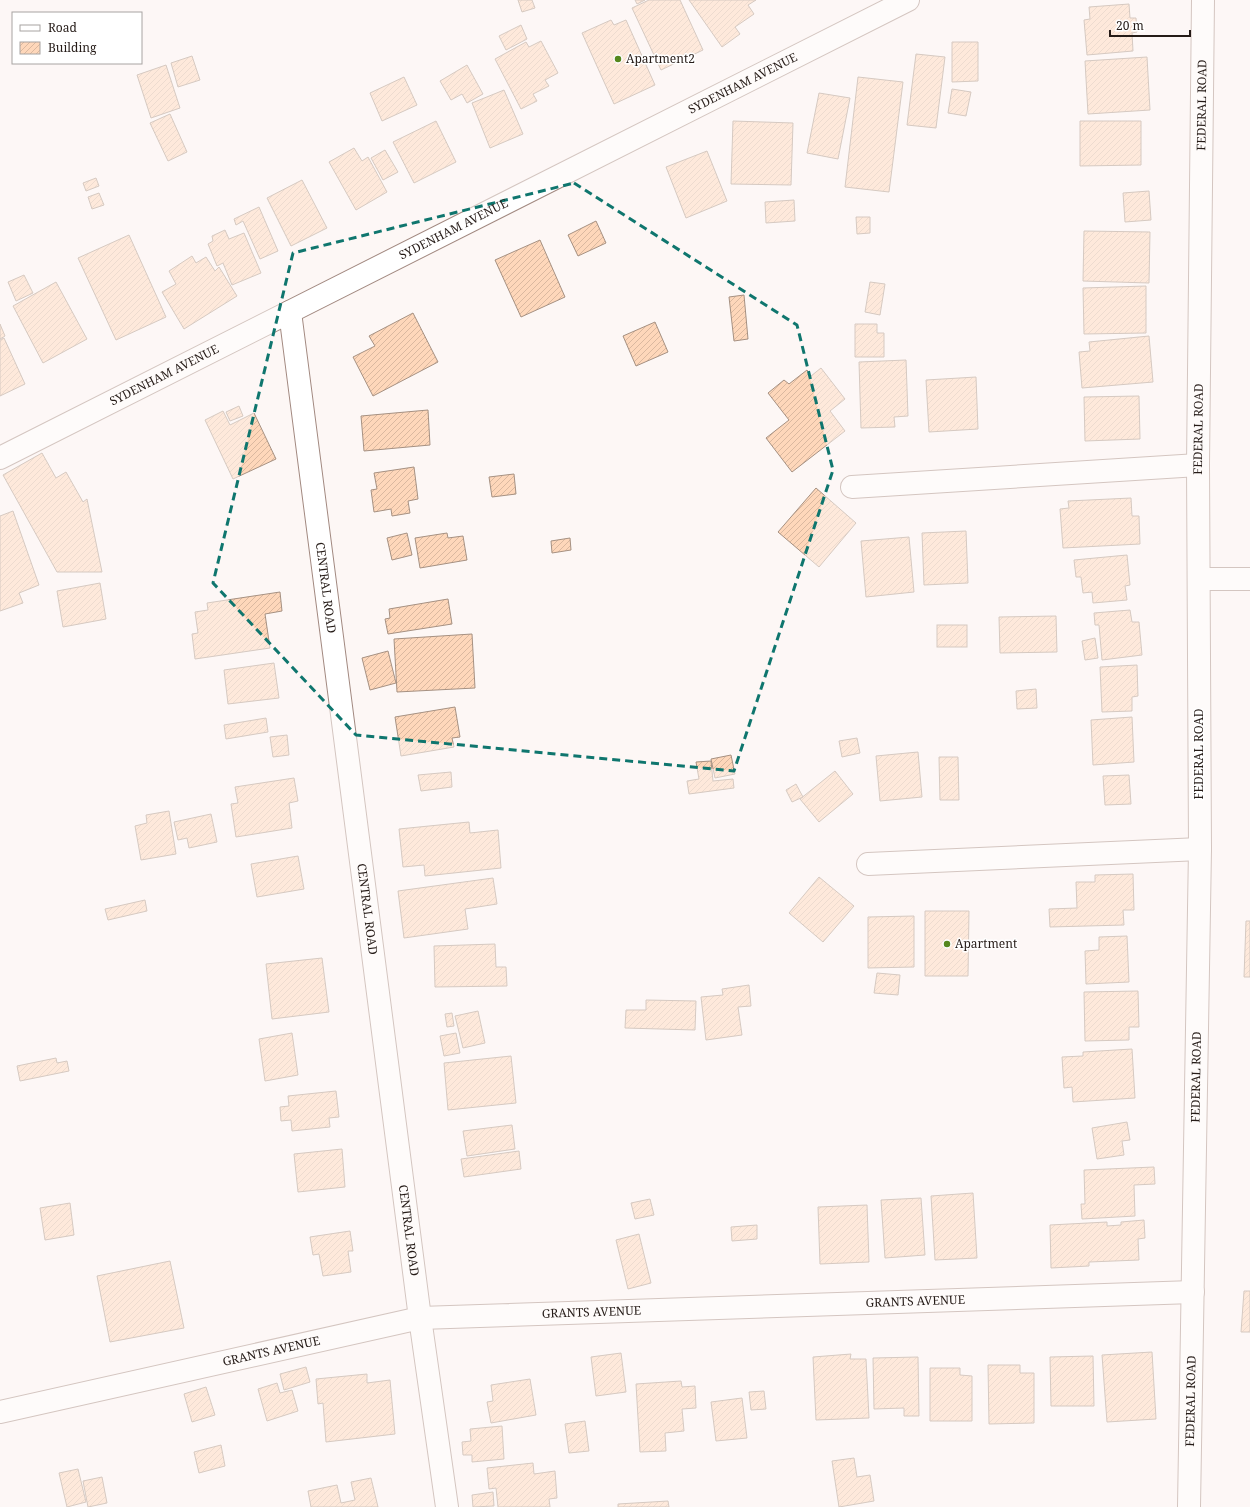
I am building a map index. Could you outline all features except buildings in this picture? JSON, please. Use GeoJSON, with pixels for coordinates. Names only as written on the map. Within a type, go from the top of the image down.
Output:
{"type":"FeatureCollection","features":[{"type":"Feature","properties":{"kind":"street","name":"SYDENHAM AVENUE"},"geometry":{"type":"LineString","coordinates":[[0,458],[908,0]]}},
{"type":"Feature","properties":{"kind":"street","name":"FEDERAL ROAD"},"geometry":{"type":"LineString","coordinates":[[1189,1507],[1200,849],[1198,465],[1203,0]]}},
{"type":"Feature","properties":{"kind":"street","name":"CENTRAL ROAD"},"geometry":{"type":"LineString","coordinates":[[290,312],[420,1318],[447,1507]]}},
{"type":"Feature","properties":{"kind":"street"},"geometry":{"type":"LineString","coordinates":[[852,487],[1198,465]]}},
{"type":"Feature","properties":{"kind":"street"},"geometry":{"type":"LineString","coordinates":[[1199,579],[1250,578]]}},
{"type":"Feature","properties":{"kind":"street"},"geometry":{"type":"LineString","coordinates":[[868,864],[1200,849]]}},
{"type":"Feature","properties":{"kind":"street","name":"GRANTS AVENUE"},"geometry":{"type":"LineString","coordinates":[[0,1412],[420,1318],[1193,1292]]}},
{"type":"Feature","properties":{"kind":"highlighted area"},"geometry":{"type":"Polygon","coordinates":[[[574,183],[797,325],[833,470],[734,771],[356,735],[213,583],[293,253],[574,183]]]}},
{"type":"Feature","properties":{"kind":"place","name":"Apartment2"},"geometry":{"type":"Point","coordinates":[618,59]}},
{"type":"Feature","properties":{"kind":"place","name":"Apartment"},"geometry":{"type":"Point","coordinates":[947,944]}}]}
